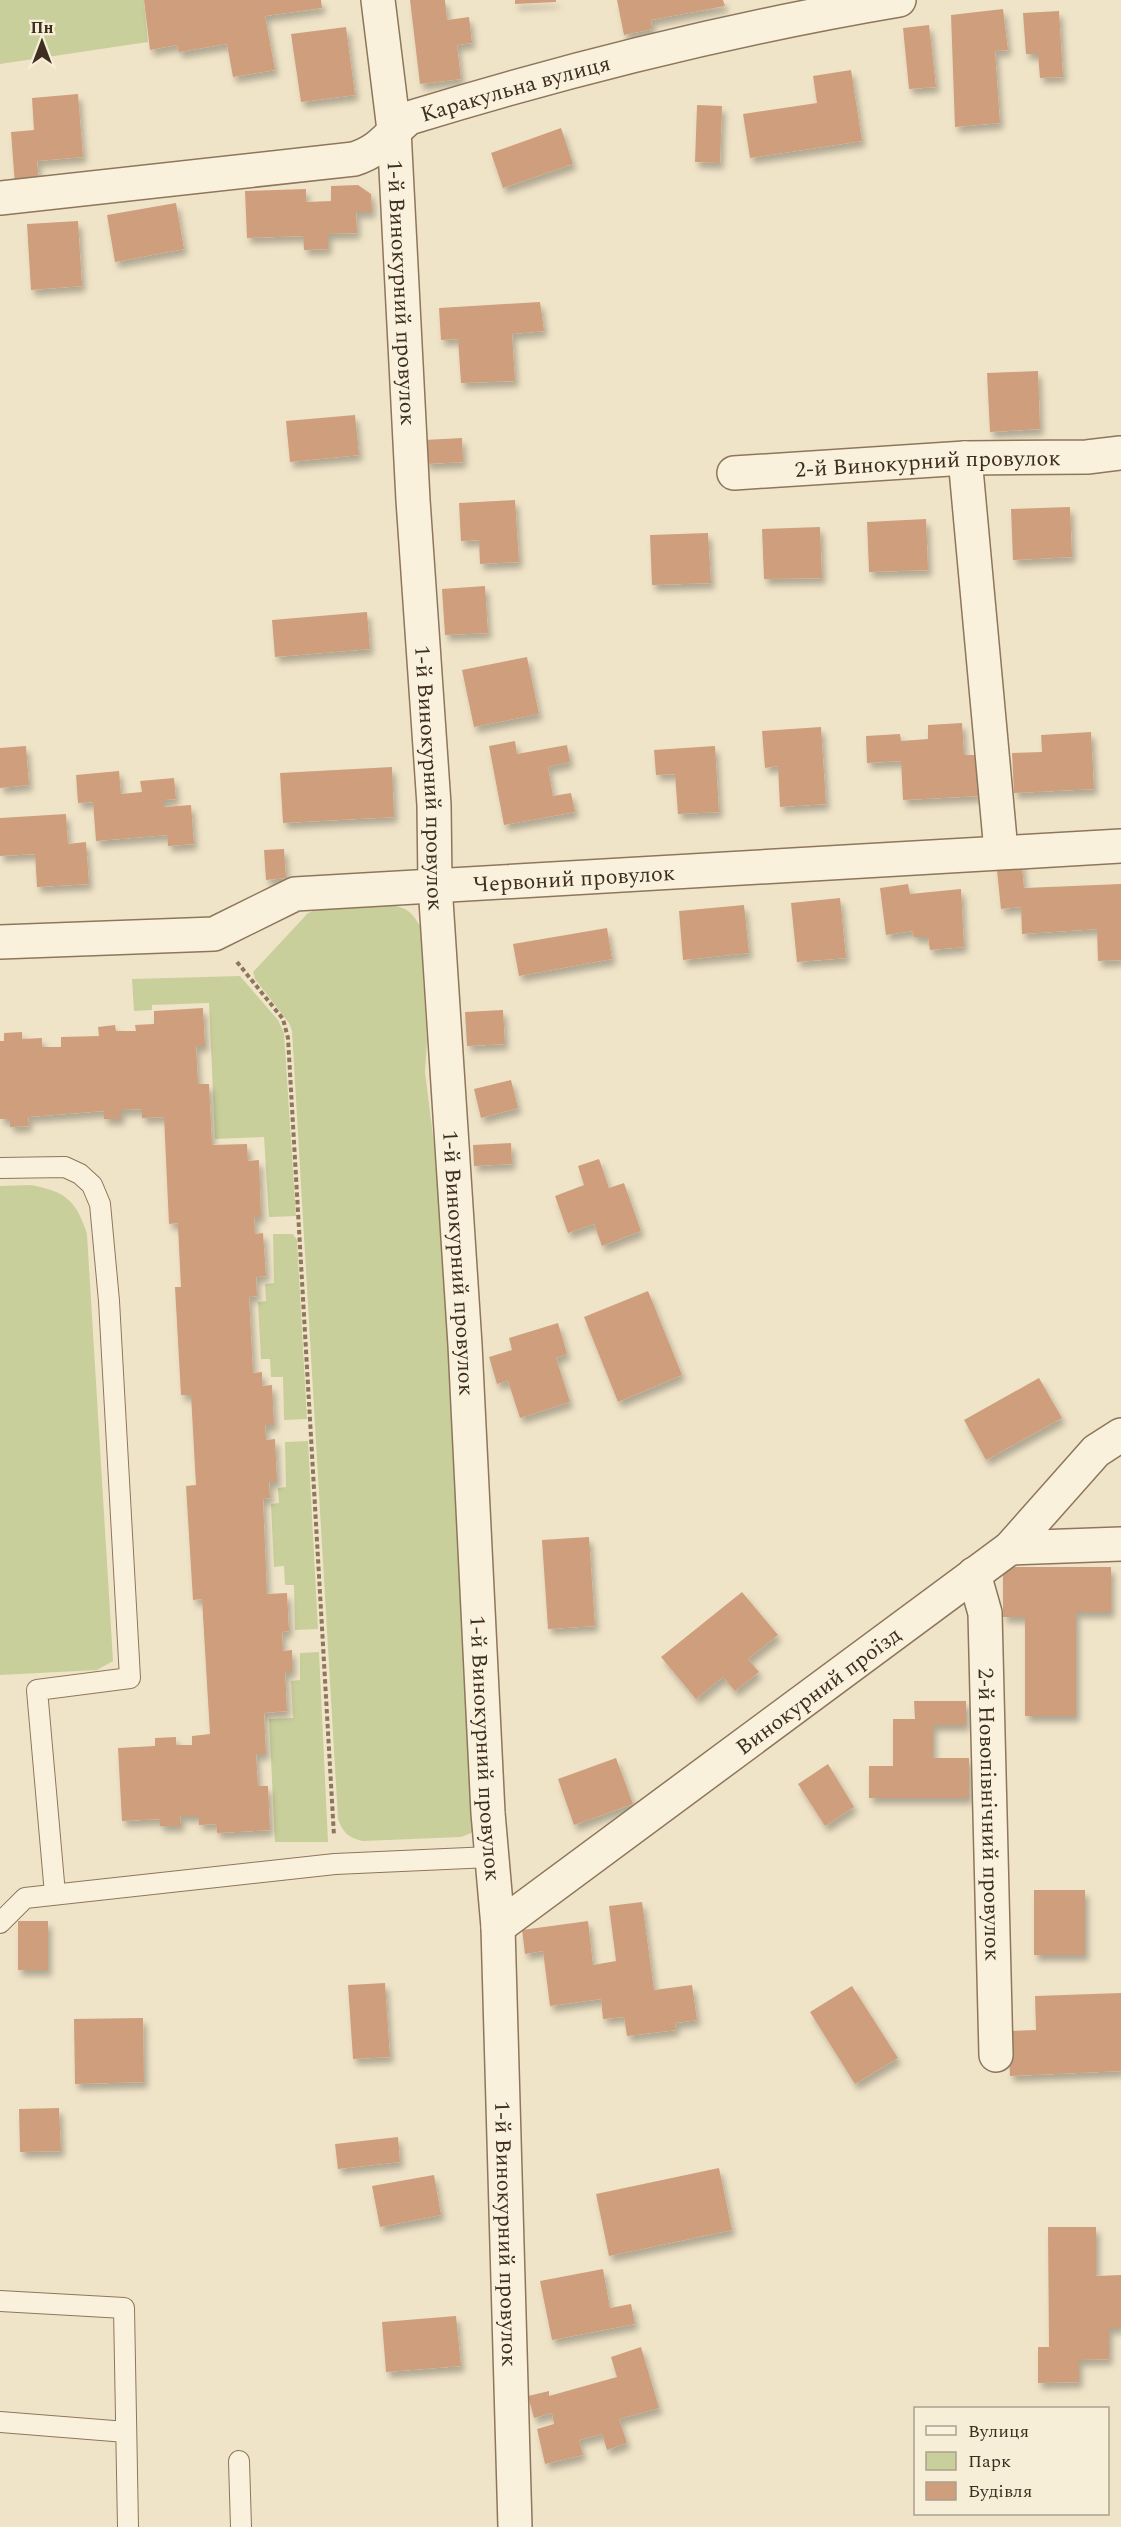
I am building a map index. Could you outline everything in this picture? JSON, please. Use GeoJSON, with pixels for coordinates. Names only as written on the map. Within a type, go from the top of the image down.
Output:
{"type":"FeatureCollection","features":[{"type":"Feature","properties":{"kind":"street","name":"1-й Винокурний провулок"},"geometry":{"type":"LineString","coordinates":[[378,0],[394,130],[412,500],[434,805],[435,885],[465,1345],[490,1857],[498,1927],[506,2136],[515,2527]]}},
{"type":"Feature","properties":{"kind":"street","name":"Каракульна вулиця"},"geometry":{"type":"LineString","coordinates":[[0,198],[354,159],[372,153],[383,145],[394,130],[409,118],[538,79],[771,25],[898,0]]}},
{"type":"Feature","properties":{"kind":"street","name":"2-й Винокурний провулок"},"geometry":{"type":"LineString","coordinates":[[734,473],[965,458],[1087,457],[1121,453]]}},
{"type":"Feature","properties":{"kind":"street"},"geometry":{"type":"LineString","coordinates":[[965,458],[1001,851]]}},
{"type":"Feature","properties":{"kind":"street","name":"Червоний провулок"},"geometry":{"type":"LineString","coordinates":[[0,942],[214,934],[295,894],[1001,851],[1121,846]]}},
{"type":"Feature","properties":{"kind":"street","name":"Винокурний проїзд"},"geometry":{"type":"LineString","coordinates":[[498,1927],[1010,1548],[1096,1451],[1121,1435]]}},
{"type":"Feature","properties":{"kind":"street"},"geometry":{"type":"LineString","coordinates":[[1010,1548],[1121,1544]]}},
{"type":"Feature","properties":{"kind":"street","name":"2-й Новопівнічний провулок"},"geometry":{"type":"LineString","coordinates":[[974,1574],[985,1613],[996,2055]]}},
{"type":"Feature","properties":{"kind":"lane"},"geometry":{"type":"LineString","coordinates":[[0,1168],[65,1167],[80,1174],[92,1185],[100,1204],[109,1300],[130,1678],[37,1690],[55,1894]]}},
{"type":"Feature","properties":{"kind":"lane"},"geometry":{"type":"LineString","coordinates":[[0,1923],[26,1898],[55,1894],[335,1864],[490,1857]]}},
{"type":"Feature","properties":{"kind":"lane"},"geometry":{"type":"LineString","coordinates":[[0,2301],[124,2308],[128,2527]]}},
{"type":"Feature","properties":{"kind":"lane"},"geometry":{"type":"LineString","coordinates":[[0,2422],[126,2432]]}},
{"type":"Feature","properties":{"kind":"lane"},"geometry":{"type":"LineString","coordinates":[[239,2461],[241,2527]]}},
{"type":"Feature","properties":{"kind":"path"},"geometry":{"type":"LineString","coordinates":[[214,934],[283,1019],[288,1038],[335,1864]]}},
{"type":"Feature","properties":{"kind":"green space"},"geometry":{"type":"Polygon","coordinates":[[[0,0],[144,0],[148,42],[0,64],[0,0]]]}},
{"type":"Feature","properties":{"kind":"green space"},"geometry":{"type":"Polygon","coordinates":[[[390,905],[408,911],[420,926],[427,1041],[425,1072],[434,1144],[449,1336],[474,1827],[471,1833],[461,1837],[363,1841],[347,1834],[338,1819],[292,1031],[289,1023],[255,979],[253,972],[308,913],[321,908],[390,905]]]}},
{"type":"Feature","properties":{"kind":"green space"},"geometry":{"type":"Polygon","coordinates":[[[240,976],[278,1020],[284,1033],[296,1216],[269,1217],[264,1137],[215,1139],[209,1003],[152,1005],[152,1010],[134,1011],[132,979],[240,976]]]}},
{"type":"Feature","properties":{"kind":"green space"},"geometry":{"type":"Polygon","coordinates":[[[31,1185],[53,1191],[68,1199],[79,1213],[87,1234],[113,1661],[97,1670],[0,1675],[0,1186],[31,1185]]]}},
{"type":"Feature","properties":{"kind":"green space"},"geometry":{"type":"Polygon","coordinates":[[[273,1234],[293,1234],[297,1240],[307,1419],[284,1420],[283,1377],[271,1377],[270,1359],[261,1359],[258,1302],[266,1301],[265,1284],[274,1283],[273,1234]]]}},
{"type":"Feature","properties":{"kind":"green space"},"geometry":{"type":"Polygon","coordinates":[[[308,1441],[318,1629],[295,1630],[294,1585],[285,1585],[284,1566],[274,1567],[271,1504],[279,1503],[278,1488],[286,1487],[285,1442],[308,1441]]]}},
{"type":"Feature","properties":{"kind":"green space"},"geometry":{"type":"Polygon","coordinates":[[[319,1652],[328,1842],[275,1842],[269,1719],[293,1718],[291,1681],[300,1680],[300,1653],[319,1652]]]}},
{"type":"Feature","properties":{"kind":"building"},"geometry":{"type":"Polygon","coordinates":[[[144,0],[321,0],[322,8],[265,16],[275,70],[233,77],[227,44],[179,52],[177,45],[150,50],[144,0]]]}},
{"type":"Feature","properties":{"kind":"building"},"geometry":{"type":"Polygon","coordinates":[[[410,0],[445,0],[447,20],[469,17],[472,43],[457,45],[461,79],[420,84],[410,0]]]}},
{"type":"Feature","properties":{"kind":"building"},"geometry":{"type":"Polygon","coordinates":[[[515,0],[556,0],[556,2],[515,4],[515,0]]]}},
{"type":"Feature","properties":{"kind":"building"},"geometry":{"type":"Polygon","coordinates":[[[617,0],[723,0],[725,6],[651,20],[652,29],[624,35],[617,0]]]}},
{"type":"Feature","properties":{"kind":"building"},"geometry":{"type":"Polygon","coordinates":[[[1003,9],[1008,50],[995,51],[1000,123],[955,127],[951,15],[1003,9]]]}},
{"type":"Feature","properties":{"kind":"building"},"geometry":{"type":"Polygon","coordinates":[[[1059,11],[1063,77],[1040,78],[1038,54],[1026,54],[1023,13],[1059,11]]]}},
{"type":"Feature","properties":{"kind":"building"},"geometry":{"type":"Polygon","coordinates":[[[929,25],[936,87],[909,89],[903,28],[929,25]]]}},
{"type":"Feature","properties":{"kind":"building"},"geometry":{"type":"Polygon","coordinates":[[[346,27],[355,95],[301,102],[291,34],[346,27]]]}},
{"type":"Feature","properties":{"kind":"building"},"geometry":{"type":"Polygon","coordinates":[[[851,70],[862,141],[750,158],[743,114],[817,103],[813,76],[851,70]]]}},
{"type":"Feature","properties":{"kind":"building"},"geometry":{"type":"Polygon","coordinates":[[[78,94],[83,157],[37,161],[39,183],[15,185],[11,132],[34,130],[32,98],[78,94]]]}},
{"type":"Feature","properties":{"kind":"building"},"geometry":{"type":"Polygon","coordinates":[[[697,105],[722,106],[720,163],[695,162],[697,105]]]}},
{"type":"Feature","properties":{"kind":"building"},"geometry":{"type":"Polygon","coordinates":[[[561,128],[573,164],[503,188],[491,153],[561,128]]]}},
{"type":"Feature","properties":{"kind":"building"},"geometry":{"type":"Polygon","coordinates":[[[358,185],[371,194],[372,212],[356,212],[357,233],[328,234],[328,249],[304,250],[303,236],[247,238],[245,191],[306,189],[306,202],[331,201],[331,186],[358,185]]]}},
{"type":"Feature","properties":{"kind":"building"},"geometry":{"type":"Polygon","coordinates":[[[176,203],[184,249],[115,262],[107,215],[176,203]]]}},
{"type":"Feature","properties":{"kind":"building"},"geometry":{"type":"Polygon","coordinates":[[[78,221],[82,286],[31,290],[27,224],[78,221]]]}},
{"type":"Feature","properties":{"kind":"building"},"geometry":{"type":"Polygon","coordinates":[[[540,302],[544,331],[512,334],[515,381],[461,383],[458,339],[441,340],[439,308],[540,302]]]}},
{"type":"Feature","properties":{"kind":"building"},"geometry":{"type":"Polygon","coordinates":[[[1038,371],[1040,429],[990,432],[987,373],[1038,371]]]}},
{"type":"Feature","properties":{"kind":"building"},"geometry":{"type":"Polygon","coordinates":[[[355,415],[359,455],[290,462],[286,421],[355,415]]]}},
{"type":"Feature","properties":{"kind":"building"},"geometry":{"type":"Polygon","coordinates":[[[462,438],[463,462],[426,464],[424,440],[462,438]]]}},
{"type":"Feature","properties":{"kind":"building"},"geometry":{"type":"Polygon","coordinates":[[[515,500],[519,562],[480,564],[479,540],[461,541],[459,503],[515,500]]]}},
{"type":"Feature","properties":{"kind":"building"},"geometry":{"type":"Polygon","coordinates":[[[1070,507],[1072,557],[1013,560],[1011,509],[1070,507]]]}},
{"type":"Feature","properties":{"kind":"building"},"geometry":{"type":"Polygon","coordinates":[[[926,519],[928,570],[869,572],[867,522],[926,519]]]}},
{"type":"Feature","properties":{"kind":"building"},"geometry":{"type":"Polygon","coordinates":[[[820,527],[822,578],[764,579],[762,529],[820,527]]]}},
{"type":"Feature","properties":{"kind":"building"},"geometry":{"type":"Polygon","coordinates":[[[708,533],[711,583],[652,585],[650,535],[708,533]]]}},
{"type":"Feature","properties":{"kind":"building"},"geometry":{"type":"Polygon","coordinates":[[[485,586],[488,633],[445,635],[442,589],[485,586]]]}},
{"type":"Feature","properties":{"kind":"building"},"geometry":{"type":"Polygon","coordinates":[[[367,612],[370,649],[275,657],[272,620],[367,612]]]}},
{"type":"Feature","properties":{"kind":"building"},"geometry":{"type":"Polygon","coordinates":[[[527,657],[539,714],[474,727],[462,670],[527,657]]]}},
{"type":"Feature","properties":{"kind":"building"},"geometry":{"type":"Polygon","coordinates":[[[962,723],[964,755],[978,755],[980,796],[903,800],[901,761],[867,763],[866,736],[900,734],[901,741],[928,739],[928,725],[962,723]]]}},
{"type":"Feature","properties":{"kind":"building"},"geometry":{"type":"Polygon","coordinates":[[[821,727],[826,804],[780,807],[778,766],[765,768],[762,731],[821,727]]]}},
{"type":"Feature","properties":{"kind":"building"},"geometry":{"type":"Polygon","coordinates":[[[1091,732],[1094,789],[1014,793],[1012,753],[1042,752],[1041,735],[1091,732]]]}},
{"type":"Feature","properties":{"kind":"building"},"geometry":{"type":"Polygon","coordinates":[[[515,741],[517,754],[567,745],[570,762],[548,767],[553,796],[571,793],[575,812],[504,825],[489,746],[515,741]]]}},
{"type":"Feature","properties":{"kind":"building"},"geometry":{"type":"Polygon","coordinates":[[[26,746],[29,785],[0,788],[0,748],[26,746]]]}},
{"type":"Feature","properties":{"kind":"building"},"geometry":{"type":"Polygon","coordinates":[[[715,746],[719,812],[678,814],[675,774],[656,775],[654,750],[715,746]]]}},
{"type":"Feature","properties":{"kind":"building"},"geometry":{"type":"Polygon","coordinates":[[[392,767],[394,817],[283,823],[280,773],[392,767]]]}},
{"type":"Feature","properties":{"kind":"building"},"geometry":{"type":"Polygon","coordinates":[[[119,771],[121,794],[142,792],[140,781],[174,778],[176,799],[164,800],[164,807],[191,805],[194,844],[168,846],[167,835],[96,841],[93,802],[78,803],[76,775],[119,771]]]}},
{"type":"Feature","properties":{"kind":"building"},"geometry":{"type":"Polygon","coordinates":[[[66,814],[68,844],[86,842],[89,884],[37,887],[35,854],[0,856],[0,818],[66,814]]]}},
{"type":"Feature","properties":{"kind":"building"},"geometry":{"type":"Polygon","coordinates":[[[284,849],[286,878],[266,880],[264,850],[284,849]]]}},
{"type":"Feature","properties":{"kind":"building"},"geometry":{"type":"Polygon","coordinates":[[[1021,859],[1024,888],[1121,884],[1121,960],[1098,961],[1097,929],[1022,934],[1021,907],[1001,909],[996,861],[1021,859]]]}},
{"type":"Feature","properties":{"kind":"building"},"geometry":{"type":"Polygon","coordinates":[[[908,884],[910,894],[961,889],[964,947],[930,950],[928,937],[914,937],[912,931],[886,935],[880,888],[908,884]]]}},
{"type":"Feature","properties":{"kind":"building"},"geometry":{"type":"Polygon","coordinates":[[[840,898],[846,958],[797,962],[791,903],[840,898]]]}},
{"type":"Feature","properties":{"kind":"building"},"geometry":{"type":"Polygon","coordinates":[[[744,905],[749,953],[683,960],[679,911],[744,905]]]}},
{"type":"Feature","properties":{"kind":"building"},"geometry":{"type":"Polygon","coordinates":[[[607,928],[612,959],[519,976],[513,944],[607,928]]]}},
{"type":"Feature","properties":{"kind":"building"},"geometry":{"type":"Polygon","coordinates":[[[203,1008],[205,1046],[196,1046],[198,1084],[209,1084],[212,1145],[247,1144],[248,1161],[259,1160],[261,1217],[254,1217],[255,1234],[263,1233],[266,1276],[256,1277],[257,1296],[249,1297],[253,1373],[262,1372],[262,1386],[272,1385],[274,1425],[265,1425],[266,1440],[275,1439],[277,1482],[269,1482],[270,1498],[263,1499],[267,1594],[287,1593],[289,1631],[282,1632],[283,1651],[292,1650],[292,1672],[285,1672],[287,1711],[264,1713],[266,1754],[256,1754],[258,1786],[268,1786],[270,1830],[217,1833],[216,1824],[199,1825],[199,1816],[180,1816],[181,1826],[160,1826],[160,1819],[122,1821],[118,1748],[155,1746],[155,1738],[176,1737],[176,1745],[192,1745],[192,1736],[210,1734],[202,1599],[193,1600],[186,1486],[196,1485],[191,1395],[181,1395],[175,1287],[181,1287],[178,1223],[169,1224],[164,1117],[142,1118],[142,1109],[121,1110],[121,1119],[104,1119],[104,1111],[28,1117],[29,1126],[10,1127],[10,1119],[0,1119],[0,1041],[4,1041],[4,1033],[22,1032],[22,1039],[42,1038],[42,1047],[61,1047],[61,1037],[99,1036],[98,1027],[115,1025],[116,1031],[136,1031],[135,1025],[154,1024],[154,1011],[203,1008]]]}},
{"type":"Feature","properties":{"kind":"building"},"geometry":{"type":"Polygon","coordinates":[[[503,1010],[505,1044],[467,1046],[465,1012],[503,1010]]]}},
{"type":"Feature","properties":{"kind":"building"},"geometry":{"type":"Polygon","coordinates":[[[511,1080],[518,1108],[481,1118],[474,1089],[511,1080]]]}},
{"type":"Feature","properties":{"kind":"building"},"geometry":{"type":"Polygon","coordinates":[[[511,1143],[512,1164],[474,1166],[473,1145],[511,1143]]]}},
{"type":"Feature","properties":{"kind":"building"},"geometry":{"type":"Polygon","coordinates":[[[599,1159],[609,1188],[624,1183],[641,1231],[602,1246],[594,1224],[568,1233],[555,1196],[584,1185],[578,1166],[599,1159]]]}},
{"type":"Feature","properties":{"kind":"building"},"geometry":{"type":"Polygon","coordinates":[[[648,1291],[682,1375],[618,1402],[584,1317],[648,1291]]]}},
{"type":"Feature","properties":{"kind":"building"},"geometry":{"type":"Polygon","coordinates":[[[558,1323],[567,1354],[556,1358],[570,1402],[520,1418],[508,1381],[497,1384],[489,1357],[512,1350],[509,1338],[558,1323]]]}},
{"type":"Feature","properties":{"kind":"building"},"geometry":{"type":"Polygon","coordinates":[[[1039,1378],[1062,1418],[986,1460],[964,1420],[1039,1378]]]}},
{"type":"Feature","properties":{"kind":"building"},"geometry":{"type":"Polygon","coordinates":[[[589,1537],[595,1626],[548,1629],[542,1540],[589,1537]]]}},
{"type":"Feature","properties":{"kind":"building"},"geometry":{"type":"Polygon","coordinates":[[[1003,1567],[1111,1567],[1111,1612],[1076,1612],[1076,1716],[1025,1716],[1025,1617],[1003,1617],[1003,1567]]]}},
{"type":"Feature","properties":{"kind":"building"},"geometry":{"type":"Polygon","coordinates":[[[742,1592],[778,1635],[748,1659],[759,1672],[735,1691],[723,1677],[696,1699],[661,1657],[742,1592]]]}},
{"type":"Feature","properties":{"kind":"building"},"geometry":{"type":"Polygon","coordinates":[[[914,1701],[966,1701],[966,1725],[933,1725],[933,1758],[969,1758],[969,1798],[869,1798],[869,1766],[893,1766],[893,1719],[915,1719],[914,1701]]]}},
{"type":"Feature","properties":{"kind":"building"},"geometry":{"type":"Polygon","coordinates":[[[616,1758],[633,1804],[574,1825],[558,1779],[616,1758]]]}},
{"type":"Feature","properties":{"kind":"building"},"geometry":{"type":"Polygon","coordinates":[[[828,1764],[854,1807],[825,1826],[798,1784],[828,1764]]]}},
{"type":"Feature","properties":{"kind":"building"},"geometry":{"type":"Polygon","coordinates":[[[1034,1890],[1085,1890],[1085,1955],[1034,1955],[1034,1890]]]}},
{"type":"Feature","properties":{"kind":"building"},"geometry":{"type":"Polygon","coordinates":[[[642,1902],[654,1990],[692,1985],[697,2020],[675,2023],[676,2030],[627,2036],[624,2017],[603,2019],[601,1999],[550,2006],[543,1951],[525,1954],[522,1930],[588,1921],[593,1965],[616,1961],[609,1906],[642,1902]]]}},
{"type":"Feature","properties":{"kind":"building"},"geometry":{"type":"Polygon","coordinates":[[[18,1921],[48,1921],[48,1970],[18,1970],[18,1921]]]}},
{"type":"Feature","properties":{"kind":"building"},"geometry":{"type":"Polygon","coordinates":[[[385,1983],[390,2057],[353,2059],[348,1985],[385,1983]]]}},
{"type":"Feature","properties":{"kind":"building"},"geometry":{"type":"Polygon","coordinates":[[[852,1986],[898,2058],[855,2084],[810,2012],[852,1986]]]}},
{"type":"Feature","properties":{"kind":"building"},"geometry":{"type":"Polygon","coordinates":[[[1121,1993],[1121,2071],[1010,2076],[1008,2031],[1036,2030],[1035,1996],[1121,1993]]]}},
{"type":"Feature","properties":{"kind":"building"},"geometry":{"type":"Polygon","coordinates":[[[143,2018],[144,2082],[75,2084],[74,2019],[143,2018]]]}},
{"type":"Feature","properties":{"kind":"building"},"geometry":{"type":"Polygon","coordinates":[[[59,2108],[61,2151],[20,2152],[19,2109],[59,2108]]]}},
{"type":"Feature","properties":{"kind":"building"},"geometry":{"type":"Polygon","coordinates":[[[398,2137],[400,2162],[338,2169],[335,2144],[398,2137]]]}},
{"type":"Feature","properties":{"kind":"building"},"geometry":{"type":"Polygon","coordinates":[[[719,2168],[732,2230],[609,2256],[596,2194],[719,2168]]]}},
{"type":"Feature","properties":{"kind":"building"},"geometry":{"type":"Polygon","coordinates":[[[434,2175],[441,2215],[380,2227],[372,2186],[434,2175]]]}},
{"type":"Feature","properties":{"kind":"building"},"geometry":{"type":"Polygon","coordinates":[[[1048,2227],[1096,2227],[1096,2276],[1121,2275],[1121,2328],[1109,2328],[1109,2359],[1079,2360],[1079,2382],[1038,2383],[1038,2347],[1049,2347],[1048,2227]]]}},
{"type":"Feature","properties":{"kind":"building"},"geometry":{"type":"Polygon","coordinates":[[[603,2269],[610,2308],[631,2304],[635,2324],[552,2340],[540,2281],[603,2269]]]}},
{"type":"Feature","properties":{"kind":"building"},"geometry":{"type":"Polygon","coordinates":[[[456,2316],[461,2366],[386,2372],[382,2322],[456,2316]]]}},
{"type":"Feature","properties":{"kind":"building"},"geometry":{"type":"Polygon","coordinates":[[[641,2347],[659,2408],[619,2419],[627,2443],[607,2450],[602,2434],[579,2440],[583,2455],[545,2464],[537,2429],[554,2424],[552,2413],[534,2418],[528,2396],[549,2391],[549,2396],[617,2377],[611,2357],[641,2347]]]}}]}
